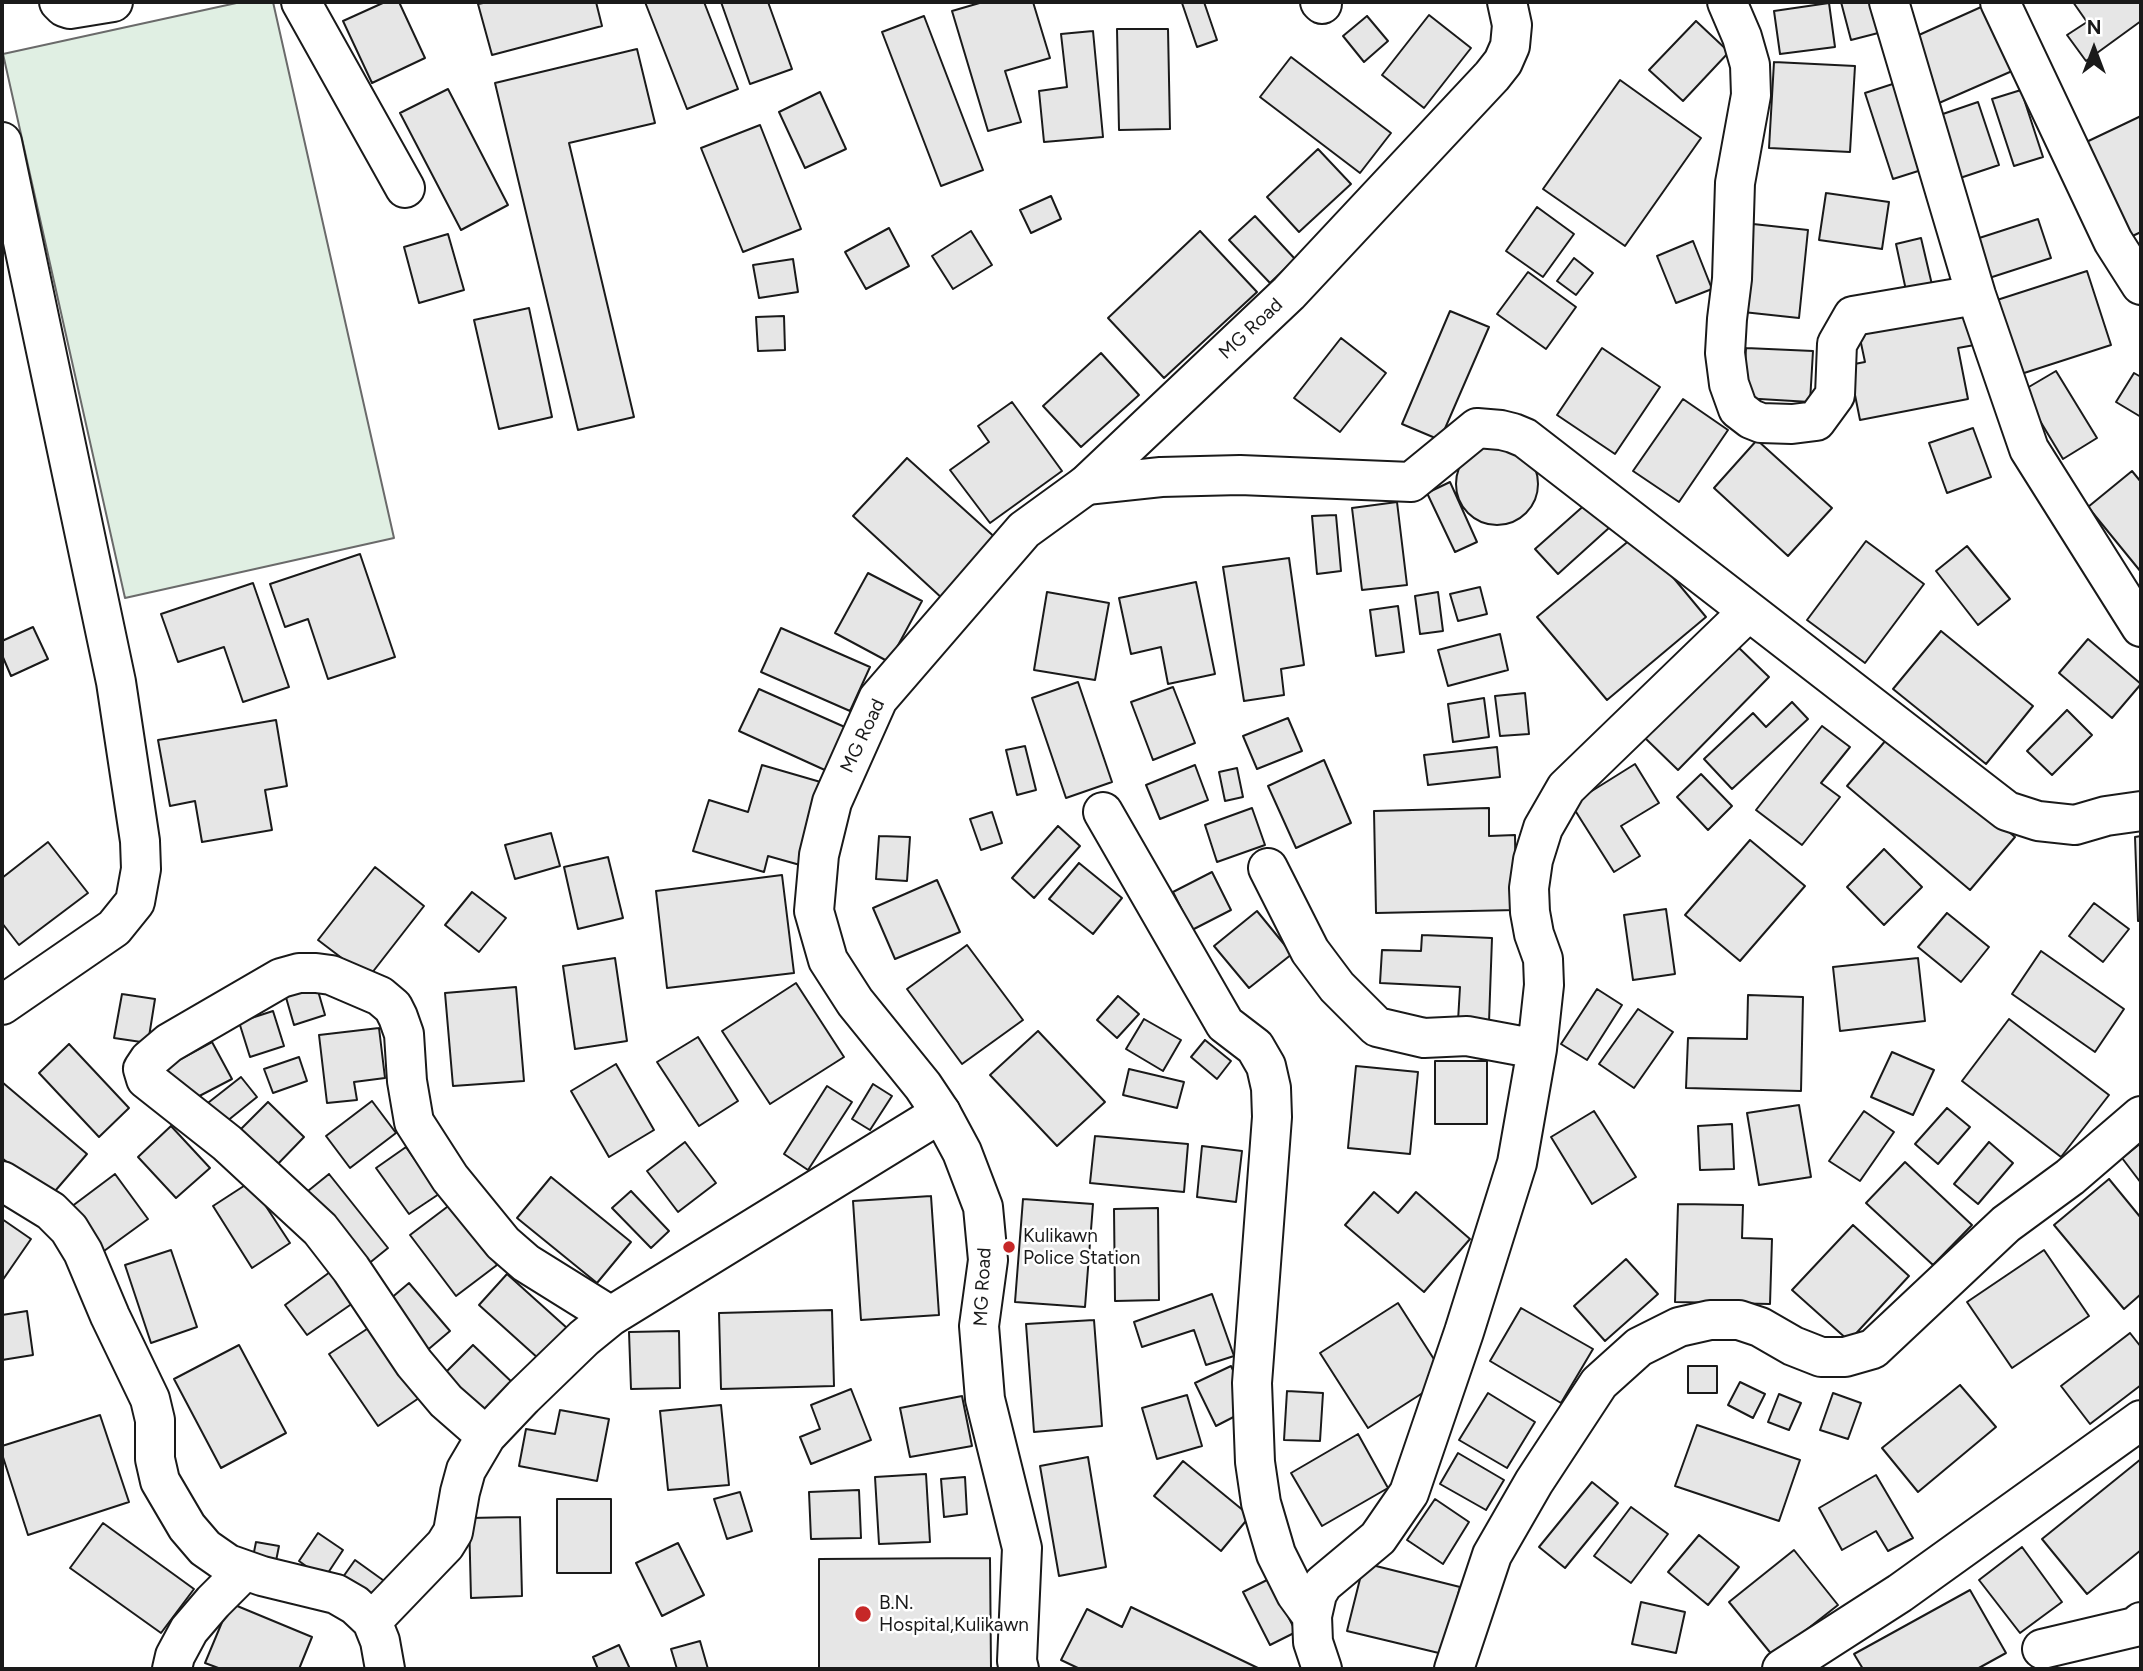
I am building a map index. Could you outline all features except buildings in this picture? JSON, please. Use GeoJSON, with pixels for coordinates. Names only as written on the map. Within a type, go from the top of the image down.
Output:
{"type":"FeatureCollection","features":[{"type":"Feature","properties":{"kind":"street"},"geometry":{"type":"LineString","coordinates":[[59,2],[70,9],[113,2]]}},
{"type":"Feature","properties":{"kind":"street"},"geometry":{"type":"LineString","coordinates":[[301,2],[405,188]]}},
{"type":"Feature","properties":{"kind":"street","name":"MG Road"},"geometry":{"type":"LineString","coordinates":[[1019,1669],[1017,1661],[1023,1548],[985,1399],[979,1326],[988,1260],[983,1207],[962,1152],[942,1113],[855,1002],[828,960],[814,911],[819,855],[832,802],[878,699],[1024,530],[1086,485],[1289,293],[1492,76],[1503,62],[1510,46],[1512,25],[1507,2]]}},
{"type":"Feature","properties":{"kind":"street"},"geometry":{"type":"LineString","coordinates":[[1727,2],[1750,65],[1751,95],[1735,183],[1732,279],[1726,342],[1729,384],[1738,409],[1761,423],[1792,424],[1816,421],[1835,394],[1837,344],[1853,316],[1976,295]]}},
{"type":"Feature","properties":{"kind":"street"},"geometry":{"type":"LineString","coordinates":[[1889,2],[1976,295],[2029,450],[2141,626]]}},
{"type":"Feature","properties":{"kind":"street"},"geometry":{"type":"LineString","coordinates":[[2000,2],[2113,241],[2141,285]]}},
{"type":"Feature","properties":{"kind":"street"},"geometry":{"type":"LineString","coordinates":[[2,142],[116,682],[140,841],[141,869],[135,902],[114,928],[2,1005]]}},
{"type":"Feature","properties":{"kind":"street"},"geometry":{"type":"LineString","coordinates":[[1086,485],[1161,477],[1240,475],[1411,482],[1477,428],[1501,430],[1525,438],[2007,811],[2038,821],[2074,825],[2106,816],[2141,811]]}},
{"type":"Feature","properties":{"kind":"street"},"geometry":{"type":"LineString","coordinates":[[1322,1669],[1313,1642],[1312,1616],[1317,1594],[1322,1584],[1378,1538],[1409,1493],[1464,1332],[1517,1163],[1537,1049],[1545,972],[1530,912],[1529,888],[1533,860],[1543,828],[1555,805],[1573,781],[1748,612]]}},
{"type":"Feature","properties":{"kind":"street"},"geometry":{"type":"LineString","coordinates":[[1103,811],[1225,1024],[1255,1047],[1266,1066],[1271,1088],[1272,1117],[1252,1383],[1255,1462],[1261,1503],[1276,1554],[1296,1594],[1312,1616]]}},
{"type":"Feature","properties":{"kind":"street"},"geometry":{"type":"LineString","coordinates":[[1268,868],[1310,951],[1337,987],[1377,1027],[1424,1038],[1467,1036],[1537,1049]]}},
{"type":"Feature","properties":{"kind":"street"},"geometry":{"type":"LineString","coordinates":[[486,1436],[446,1401],[414,1363],[351,1269],[320,1229],[227,1143],[146,1079],[143,1069],[149,1060],[169,1043],[281,978],[308,973],[331,975],[380,996],[393,1007],[404,1034],[407,1081],[414,1122],[450,1178],[489,1228],[526,1263],[611,1316]]}},
{"type":"Feature","properties":{"kind":"street"},"geometry":{"type":"LineString","coordinates":[[372,1621],[445,1545],[453,1532],[466,1470],[486,1436],[557,1363],[611,1316],[942,1113]]}},
{"type":"Feature","properties":{"kind":"street"},"geometry":{"type":"LineString","coordinates":[[1454,1669],[1492,1555],[1534,1482],[1599,1383],[1639,1347],[1679,1327],[1710,1320],[1739,1320],[1760,1327],[1793,1346],[1821,1357],[1845,1357],[1873,1349],[2006,1224],[2070,1177],[2141,1116]]}},
{"type":"Feature","properties":{"kind":"street"},"geometry":{"type":"LineString","coordinates":[[2,1181],[51,1211],[69,1229],[83,1252],[150,1399],[155,1420],[156,1459],[160,1481],[187,1527],[205,1548],[228,1564],[262,1576],[335,1594],[355,1605],[372,1621],[380,1641],[385,1669]]}},
{"type":"Feature","properties":{"kind":"street"},"geometry":{"type":"LineString","coordinates":[[1782,1669],[1899,1593],[2141,1420]]}},
{"type":"Feature","properties":{"kind":"street"},"geometry":{"type":"LineString","coordinates":[[172,1669],[175,1656],[190,1630],[245,1570]]}},
{"type":"Feature","properties":{"kind":"street"},"geometry":{"type":"LineString","coordinates":[[2042,1649],[2134,1627],[2141,1622]]}},
{"type":"Feature","properties":{"kind":"green space"},"geometry":{"type":"Polygon","coordinates":[[[241,2],[273,2],[394,538],[125,598],[3,54],[241,2]]]}},
{"type":"Feature","properties":{"kind":"place","name":"Kulikawn Police Station"},"geometry":{"type":"Point","coordinates":[1009,1247]}},
{"type":"Feature","properties":{"kind":"place","name":"B.N. Hospital,Kulikawn"},"geometry":{"type":"Point","coordinates":[863,1614]}}]}
